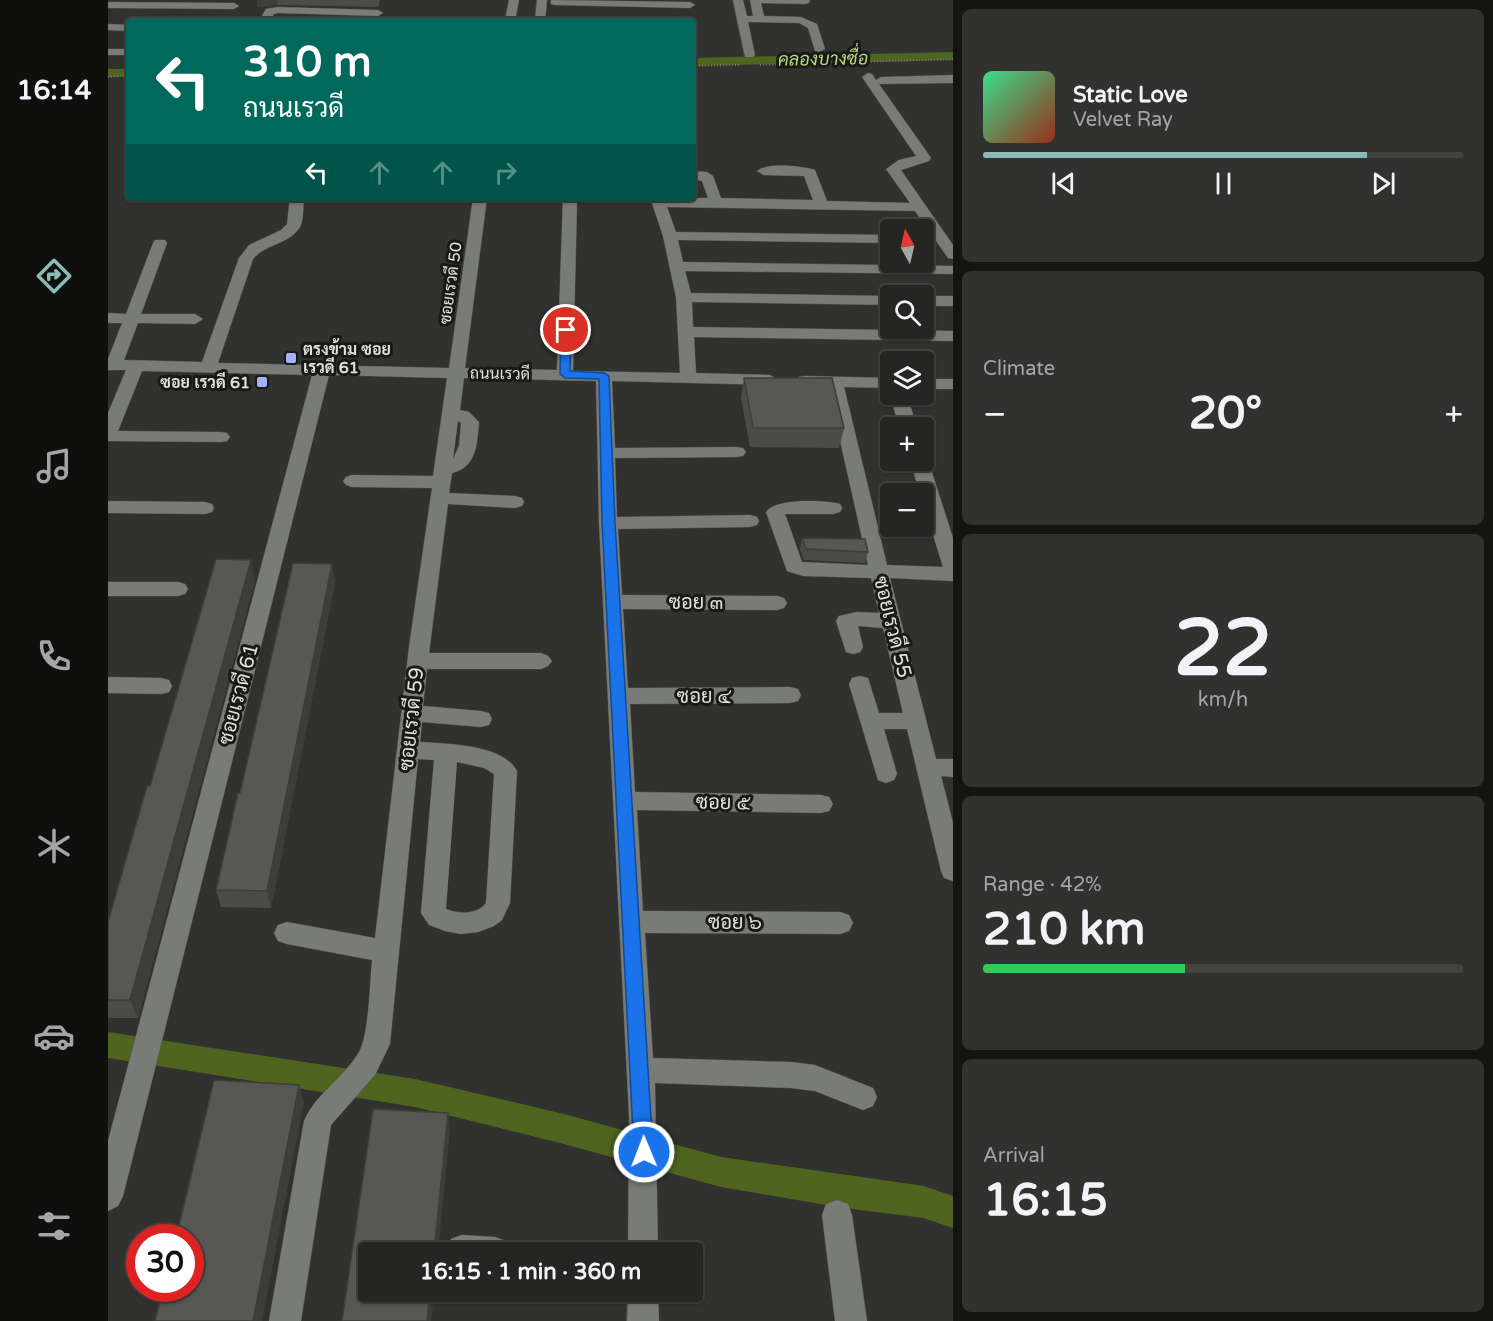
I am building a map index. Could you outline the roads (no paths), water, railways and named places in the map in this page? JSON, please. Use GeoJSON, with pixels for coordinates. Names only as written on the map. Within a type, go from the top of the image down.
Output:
{"type":"FeatureCollection","features":[{"type":"Feature","properties":{"kind":"street"},"geometry":{"type":"LineString","coordinates":[[266,18],[270,11],[278,10],[377,17],[383,0]]}},
{"type":"Feature","properties":{"kind":"street"},"geometry":{"type":"LineString","coordinates":[[511,18],[514,0]]}},
{"type":"Feature","properties":{"kind":"street"},"geometry":{"type":"LineString","coordinates":[[540,18],[542,0]]}},
{"type":"Feature","properties":{"kind":"street"},"geometry":{"type":"LineString","coordinates":[[738,0],[749,55]]}},
{"type":"Feature","properties":{"kind":"street"},"geometry":{"type":"LineString","coordinates":[[759,19],[755,0],[805,0]]}},
{"type":"Feature","properties":{"kind":"street"},"geometry":{"type":"LineString","coordinates":[[779,0],[784,20]]}},
{"type":"Feature","properties":{"kind":"street"},"geometry":{"type":"LineString","coordinates":[[555,2],[689,6]]}},
{"type":"Feature","properties":{"kind":"street"},"geometry":{"type":"LineString","coordinates":[[108,5],[181,3],[234,6]]}},
{"type":"Feature","properties":{"kind":"street"},"geometry":{"type":"LineString","coordinates":[[172,18],[181,3]]}},
{"type":"Feature","properties":{"kind":"street"},"geometry":{"type":"LineString","coordinates":[[741,19],[801,20],[813,26],[819,49]]}},
{"type":"Feature","properties":{"kind":"street"},"geometry":{"type":"LineString","coordinates":[[108,27],[126,28]]}},
{"type":"Feature","properties":{"kind":"street"},"geometry":{"type":"LineString","coordinates":[[108,52],[126,52]]}},
{"type":"Feature","properties":{"kind":"street"},"geometry":{"type":"LineString","coordinates":[[898,69],[937,68],[949,79]]}},
{"type":"Feature","properties":{"kind":"street"},"geometry":{"type":"LineString","coordinates":[[949,79],[875,79],[924,158],[893,168],[953,255]]}},
{"type":"Feature","properties":{"kind":"street"},"geometry":{"type":"LineString","coordinates":[[764,171],[800,170],[810,173],[822,204]]}},
{"type":"Feature","properties":{"kind":"street"},"geometry":{"type":"LineString","coordinates":[[696,175],[702,175],[708,179],[716,202]]}},
{"type":"Feature","properties":{"kind":"street"},"geometry":{"type":"LineString","coordinates":[[208,367],[246,258],[254,248],[286,233],[294,225],[297,201]]}},
{"type":"Feature","properties":{"kind":"street","name":"ซอยเรวดี 50"},"geometry":{"type":"LineString","coordinates":[[456,372],[480,201]]}},
{"type":"Feature","properties":{"kind":"street"},"geometry":{"type":"LineString","coordinates":[[565,374],[570,201]]}},
{"type":"Feature","properties":{"kind":"street"},"geometry":{"type":"LineString","coordinates":[[688,378],[684,297],[670,236],[659,201],[921,207]]}},
{"type":"Feature","properties":{"kind":"street"},"geometry":{"type":"LineString","coordinates":[[670,236],[880,239]]}},
{"type":"Feature","properties":{"kind":"street"},"geometry":{"type":"LineString","coordinates":[[934,240],[942,240]]}},
{"type":"Feature","properties":{"kind":"street"},"geometry":{"type":"LineString","coordinates":[[111,365],[132,318],[160,243]]}},
{"type":"Feature","properties":{"kind":"street"},"geometry":{"type":"LineString","coordinates":[[677,266],[953,270]]}},
{"type":"Feature","properties":{"kind":"street"},"geometry":{"type":"LineString","coordinates":[[684,297],[880,300]]}},
{"type":"Feature","properties":{"kind":"street"},"geometry":{"type":"LineString","coordinates":[[934,301],[953,301]]}},
{"type":"Feature","properties":{"kind":"street"},"geometry":{"type":"LineString","coordinates":[[108,318],[195,319]]}},
{"type":"Feature","properties":{"kind":"street"},"geometry":{"type":"LineString","coordinates":[[686,332],[953,336]]}},
{"type":"Feature","properties":{"kind":"street","name":"ถนนเรวดี"},"geometry":{"type":"LineString","coordinates":[[111,365],[880,383]]}},
{"type":"Feature","properties":{"kind":"street"},"geometry":{"type":"LineString","coordinates":[[136,366],[108,435],[220,437]]}},
{"type":"Feature","properties":{"kind":"street","name":"ซอยเรวดี 61"},"geometry":{"type":"LineString","coordinates":[[108,1196],[115,1140],[139,1076],[322,369]]}},
{"type":"Feature","properties":{"kind":"street","name":"ซอยเรวดี 59"},"geometry":{"type":"LineString","coordinates":[[285,1321],[318,1121],[331,1102],[358,1076],[373,1057],[376,1044],[418,661],[456,372]]}},
{"type":"Feature","properties":{"kind":"street"},"geometry":{"type":"LineString","coordinates":[[604,376],[608,522],[643,1115],[643,1242]]}},
{"type":"Feature","properties":{"kind":"street","name":"ซอยเรวดี 55"},"geometry":{"type":"LineString","coordinates":[[835,382],[953,871]]}},
{"type":"Feature","properties":{"kind":"street"},"geometry":{"type":"LineString","coordinates":[[934,384],[953,384]]}},
{"type":"Feature","properties":{"kind":"street"},"geometry":{"type":"LineString","coordinates":[[607,453],[737,452]]}},
{"type":"Feature","properties":{"kind":"street"},"geometry":{"type":"LineString","coordinates":[[922,471],[953,569]]}},
{"type":"Feature","properties":{"kind":"street"},"geometry":{"type":"LineString","coordinates":[[351,481],[441,483],[515,502]]}},
{"type":"Feature","properties":{"kind":"street"},"geometry":{"type":"LineString","coordinates":[[108,507],[205,508]]}},
{"type":"Feature","properties":{"kind":"street"},"geometry":{"type":"LineString","coordinates":[[833,508],[777,510],[775,517],[782,538],[792,563],[797,568],[953,574]]}},
{"type":"Feature","properties":{"kind":"street"},"geometry":{"type":"LineString","coordinates":[[608,522],[750,521]]}},
{"type":"Feature","properties":{"kind":"street"},"geometry":{"type":"LineString","coordinates":[[782,538],[804,539]]}},
{"type":"Feature","properties":{"kind":"street"},"geometry":{"type":"LineString","coordinates":[[108,589],[178,589]]}},
{"type":"Feature","properties":{"kind":"street","name":"ซอย ๓"},"geometry":{"type":"LineString","coordinates":[[614,602],[777,603]]}},
{"type":"Feature","properties":{"kind":"street"},"geometry":{"type":"LineString","coordinates":[[853,646],[846,621],[857,619],[891,621]]}},
{"type":"Feature","properties":{"kind":"street"},"geometry":{"type":"LineString","coordinates":[[418,661],[541,661]]}},
{"type":"Feature","properties":{"kind":"street"},"geometry":{"type":"LineString","coordinates":[[860,684],[886,774]]}},
{"type":"Feature","properties":{"kind":"street"},"geometry":{"type":"LineString","coordinates":[[108,685],[161,686]]}},
{"type":"Feature","properties":{"kind":"street","name":"ซอย ๔"},"geometry":{"type":"LineString","coordinates":[[618,696],[790,695]]}},
{"type":"Feature","properties":{"kind":"street"},"geometry":{"type":"LineString","coordinates":[[412,713],[481,719]]}},
{"type":"Feature","properties":{"kind":"street"},"geometry":{"type":"LineString","coordinates":[[871,721],[917,720]]}},
{"type":"Feature","properties":{"kind":"street"},"geometry":{"type":"LineString","coordinates":[[408,749],[446,754],[497,762],[506,771],[498,903],[493,914],[480,921],[449,922],[437,918],[433,913],[446,754]]}},
{"type":"Feature","properties":{"kind":"street"},"geometry":{"type":"LineString","coordinates":[[928,767],[953,768]]}},
{"type":"Feature","properties":{"kind":"street","name":"ซอย ๕"},"geometry":{"type":"LineString","coordinates":[[625,801],[820,804]]}},
{"type":"Feature","properties":{"kind":"street","name":"ซอย ๖"},"geometry":{"type":"LineString","coordinates":[[631,922],[840,922]]}},
{"type":"Feature","properties":{"kind":"street"},"geometry":{"type":"LineString","coordinates":[[287,933],[386,951]]}},
{"type":"Feature","properties":{"kind":"street"},"geometry":{"type":"LineString","coordinates":[[640,1070],[790,1075],[815,1078],[863,1097]]}},
{"type":"Feature","properties":{"kind":"street"},"geometry":{"type":"LineString","coordinates":[[837,1215],[851,1321]]}},
{"type":"Feature","properties":{"kind":"street"},"geometry":{"type":"LineString","coordinates":[[643,1302],[643,1321]]}},
{"type":"Feature","properties":{"kind":"waterway","name":"คลองบางซื่อ"},"geometry":{"type":"LineString","coordinates":[[696,62],[953,56]]}},
{"type":"Feature","properties":{"kind":"waterway","name":"คลองบางซื่อ"},"geometry":{"type":"LineString","coordinates":[[108,73],[126,73]]}},
{"type":"Feature","properties":{"kind":"waterway"},"geometry":{"type":"LineString","coordinates":[[108,1045],[415,1093],[564,1129],[721,1172],[844,1192],[924,1202],[953,1212]]}},
{"type":"Feature","properties":{"kind":"place","name":"ตรงข้าม ซอย เรวดี 61"},"geometry":{"type":"Point","coordinates":[291,358]}},
{"type":"Feature","properties":{"kind":"place","name":"ซอย เรวดี 61"},"geometry":{"type":"Point","coordinates":[262,382]}}]}
